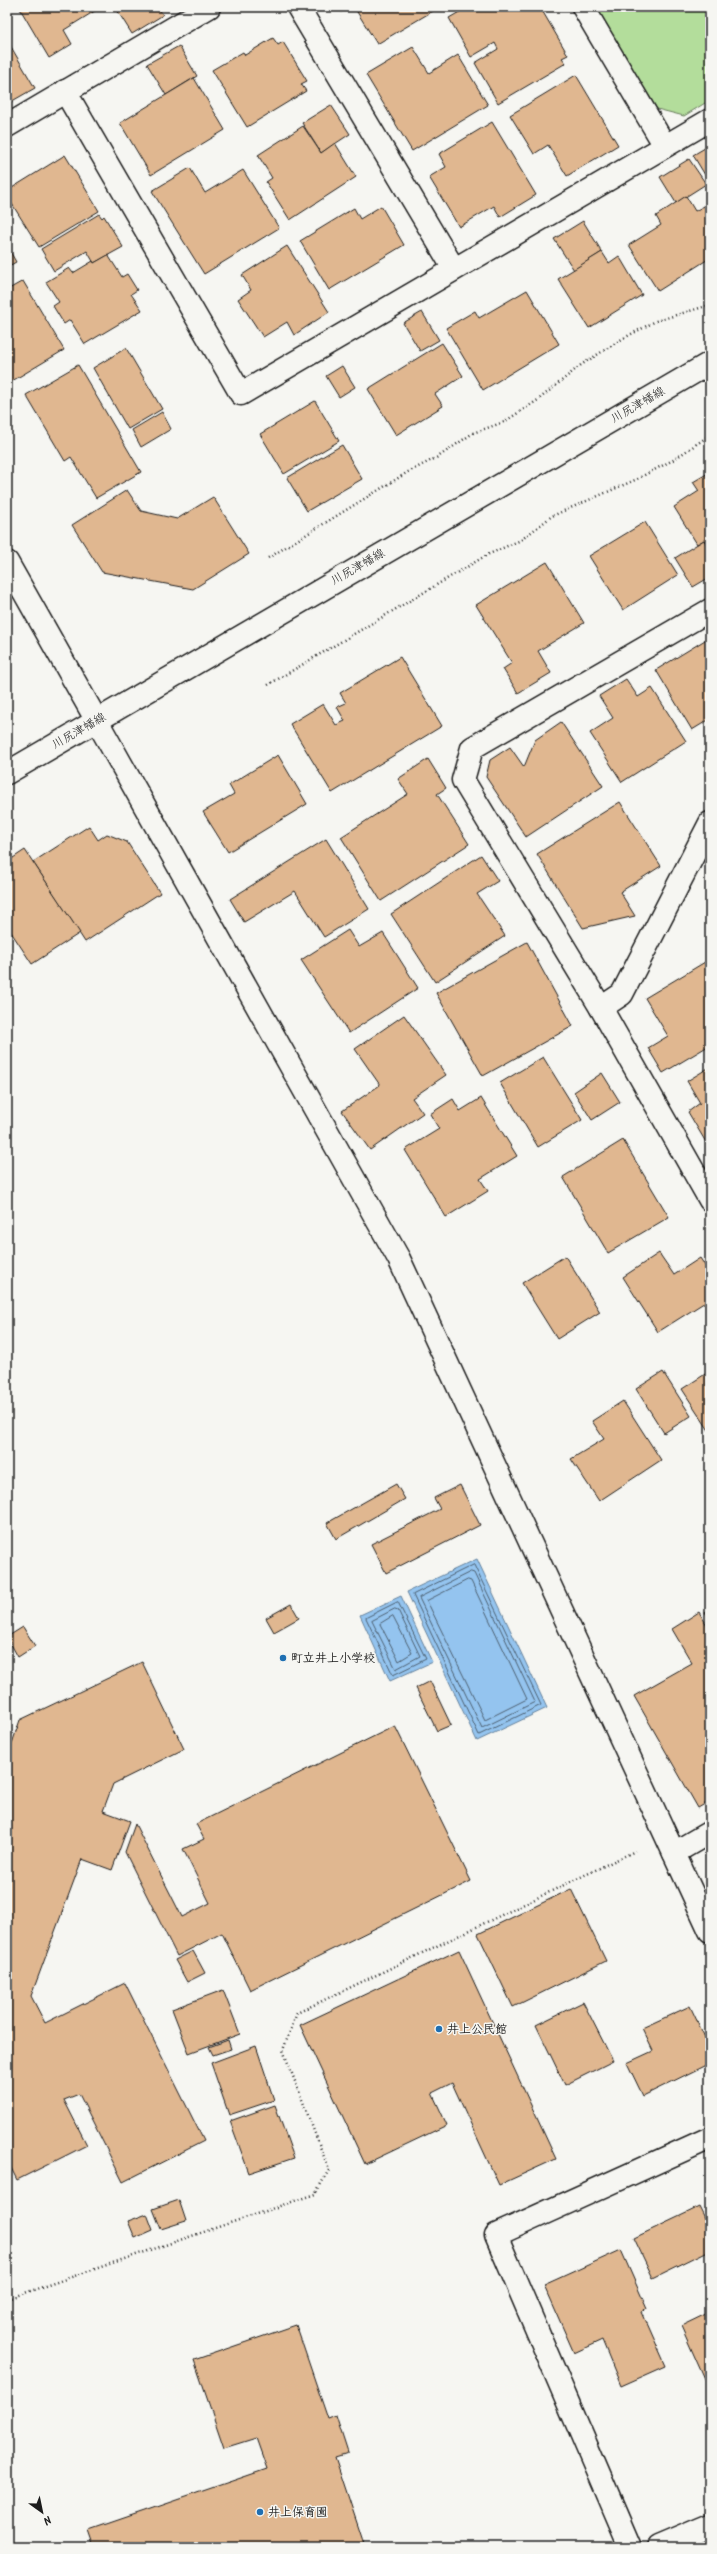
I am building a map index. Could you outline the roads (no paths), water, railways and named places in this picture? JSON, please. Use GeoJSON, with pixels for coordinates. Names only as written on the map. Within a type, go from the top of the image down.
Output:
{"type":"FeatureCollection","features":[{"type":"Feature","properties":{"kind":"street"},"geometry":{"type":"LineString","coordinates":[[7,126],[209,7]]}},
{"type":"Feature","properties":{"kind":"street"},"geometry":{"type":"LineString","coordinates":[[298,7],[454,269]]}},
{"type":"Feature","properties":{"kind":"street"},"geometry":{"type":"LineString","coordinates":[[583,7],[665,146]]}},
{"type":"Feature","properties":{"kind":"street"},"geometry":{"type":"LineString","coordinates":[[65,91],[241,394],[710,120]]}},
{"type":"Feature","properties":{"kind":"street","name":"川尻津幡線"},"geometry":{"type":"LineString","coordinates":[[7,774],[710,363]]}},
{"type":"Feature","properties":{"kind":"street"},"geometry":{"type":"LineString","coordinates":[[7,562],[399,1259],[710,1931]]}},
{"type":"Feature","properties":{"kind":"street"},"geometry":{"type":"LineString","coordinates":[[710,610],[472,748],[463,780],[601,1008],[710,1200]]}},
{"type":"Feature","properties":{"kind":"street"},"geometry":{"type":"LineString","coordinates":[[601,1008],[622,994],[710,823]]}},
{"type":"Feature","properties":{"kind":"street"},"geometry":{"type":"LineString","coordinates":[[670,1845],[710,1832]]}},
{"type":"Feature","properties":{"kind":"street"},"geometry":{"type":"LineString","coordinates":[[630,2547],[496,2235],[710,2138]]}},
{"type":"Feature","properties":{"kind":"street"},"geometry":{"type":"LineString","coordinates":[[658,2547],[710,2525]]}},
{"type":"Feature","properties":{"kind":"water"},"geometry":{"type":"Polygon","coordinates":[[[477,1559],[547,1708],[477,1741],[407,1592],[477,1559]]]}},
{"type":"Feature","properties":{"kind":"water"},"geometry":{"type":"Polygon","coordinates":[[[401,1596],[432,1662],[390,1681],[360,1615],[401,1596]]]}},
{"type":"Feature","properties":{"kind":"place","name":"町立井上小学校"},"geometry":{"type":"Point","coordinates":[283,1658]}},
{"type":"Feature","properties":{"kind":"place","name":"井上公民館"},"geometry":{"type":"Point","coordinates":[439,2029]}},
{"type":"Feature","properties":{"kind":"place","name":"井上保育園"},"geometry":{"type":"Point","coordinates":[260,2512]}}]}
